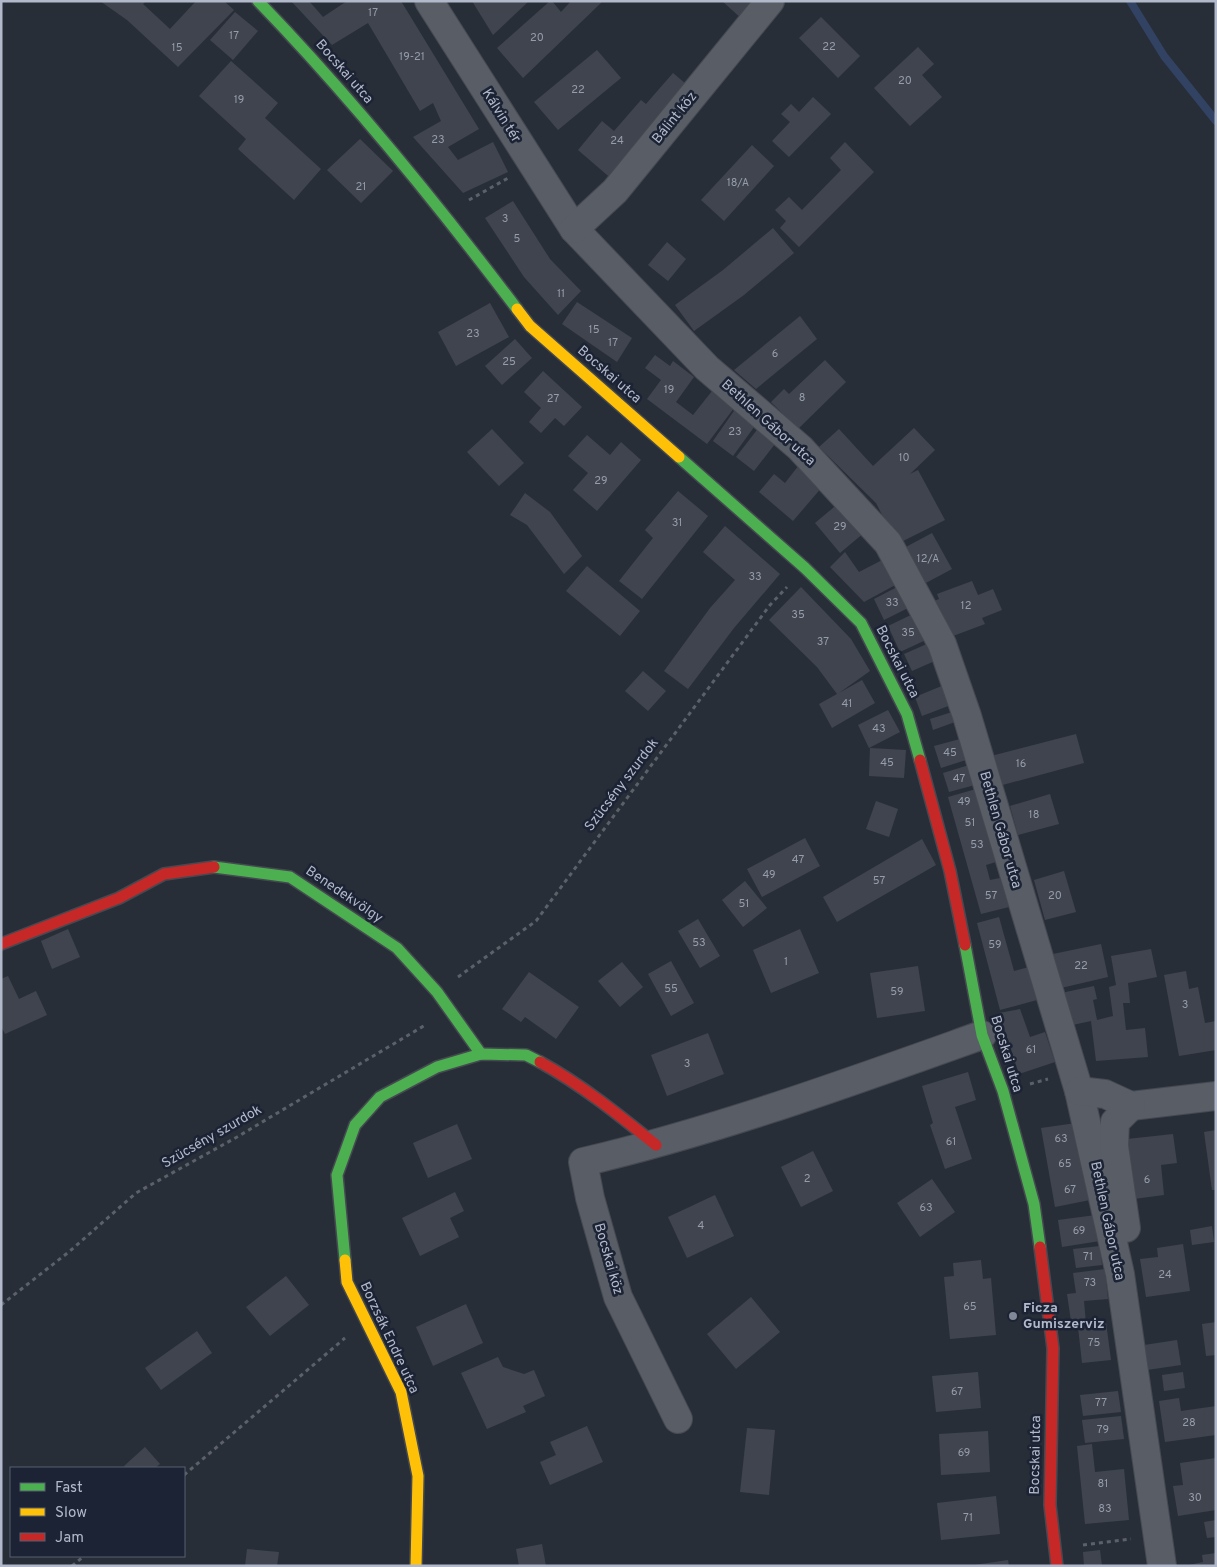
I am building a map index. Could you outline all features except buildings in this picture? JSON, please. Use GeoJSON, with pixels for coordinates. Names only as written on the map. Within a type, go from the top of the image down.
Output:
{"type":"FeatureCollection","features":[{"type":"Feature","properties":{"kind":"street","name":"Bocskai utca"},"geometry":{"type":"LineString","coordinates":[[258,1],[319,64],[445,214],[530,326],[805,568],[861,623],[907,714],[950,871],[982,1036],[1003,1091],[1034,1204],[1053,1348],[1050,1506],[1057,1566]]}},
{"type":"Feature","properties":{"kind":"street","name":"Kálvin tér"},"geometry":{"type":"LineString","coordinates":[[429,1],[574,229]]}},
{"type":"Feature","properties":{"kind":"street","name":"Bálint köz"},"geometry":{"type":"LineString","coordinates":[[574,229],[615,191],[770,1]]}},
{"type":"Feature","properties":{"kind":"street","name":"Bethlen Gábor utca"},"geometry":{"type":"LineString","coordinates":[[574,229],[707,368],[800,448],[888,543],[942,644],[967,716],[1076,1082],[1120,1274],[1162,1566]]}},
{"type":"Feature","properties":{"kind":"street","name":"Benedekvölgy"},"geometry":{"type":"LineString","coordinates":[[1,944],[119,898],[164,874],[220,866],[290,877],[397,948],[437,992],[481,1054]]}},
{"type":"Feature","properties":{"kind":"street","name":"Bocskai köz"},"geometry":{"type":"LineString","coordinates":[[678,1419],[618,1297],[590,1198],[583,1162],[656,1145],[769,1111],[982,1036]]}},
{"type":"Feature","properties":{"kind":"street"},"geometry":{"type":"LineString","coordinates":[[481,1054],[526,1055],[563,1075],[613,1110],[656,1145]]}},
{"type":"Feature","properties":{"kind":"street","name":"Borzsák Endre utca"},"geometry":{"type":"LineString","coordinates":[[416,1565],[418,1476],[401,1392],[347,1282],[337,1175],[355,1124],[380,1097],[437,1067],[481,1054]]}},
{"type":"Feature","properties":{"kind":"street"},"geometry":{"type":"LineString","coordinates":[[1076,1082],[1131,1106],[1216,1096]]}},
{"type":"Feature","properties":{"kind":"street"},"geometry":{"type":"LineString","coordinates":[[1120,1274],[1127,1230],[1114,1146],[1115,1122],[1131,1106]]}},
{"type":"Feature","properties":{"kind":"path"},"geometry":{"type":"LineString","coordinates":[[445,214],[515,175]]}},
{"type":"Feature","properties":{"kind":"path","name":"Szücsény szurdok"},"geometry":{"type":"LineString","coordinates":[[437,992],[536,921],[770,605],[805,568]]}},
{"type":"Feature","properties":{"kind":"path","name":"Szücsény szurdok"},"geometry":{"type":"LineString","coordinates":[[1,1305],[70,1251],[136,1193],[451,1011]]}},
{"type":"Feature","properties":{"kind":"path"},"geometry":{"type":"LineString","coordinates":[[1003,1091],[1076,1082]]}},
{"type":"Feature","properties":{"kind":"path"},"geometry":{"type":"LineString","coordinates":[[185,1475],[239,1431],[365,1321]]}},
{"type":"Feature","properties":{"kind":"path"},"geometry":{"type":"LineString","coordinates":[[1078,1545],[1117,1541]]}},
{"type":"Feature","properties":{"kind":"path"},"geometry":{"type":"LineString","coordinates":[[72,1566],[83,1557]]}},
{"type":"Feature","properties":{"kind":"waterway"},"geometry":{"type":"LineString","coordinates":[[1130,1],[1164,56],[1216,121]]}},
{"type":"Feature","properties":{"kind":"traffic: fast"},"geometry":{"type":"LineString","coordinates":[[258,1],[327,75],[392,151],[456,229],[517,309]]}},
{"type":"Feature","properties":{"kind":"traffic: fast"},"geometry":{"type":"LineString","coordinates":[[679,457],[805,568],[861,623],[907,714],[920,760]]}},
{"type":"Feature","properties":{"kind":"traffic: fast"},"geometry":{"type":"LineString","coordinates":[[214,867],[290,877],[397,948],[437,992],[481,1054]]}},
{"type":"Feature","properties":{"kind":"traffic: fast"},"geometry":{"type":"LineString","coordinates":[[965,945],[982,1035],[1003,1091],[1034,1204],[1040,1247]]}},
{"type":"Feature","properties":{"kind":"traffic: fast"},"geometry":{"type":"LineString","coordinates":[[345,1260],[337,1175],[355,1125],[380,1097],[437,1067],[481,1054],[526,1055],[540,1062]]}},
{"type":"Feature","properties":{"kind":"traffic: slow"},"geometry":{"type":"LineString","coordinates":[[517,309],[530,326],[679,457]]}},
{"type":"Feature","properties":{"kind":"traffic: slow"},"geometry":{"type":"LineString","coordinates":[[345,1260],[347,1282],[401,1392],[418,1476],[416,1566]]}},
{"type":"Feature","properties":{"kind":"traffic: jam"},"geometry":{"type":"LineString","coordinates":[[920,760],[950,871],[965,945]]}},
{"type":"Feature","properties":{"kind":"traffic: jam"},"geometry":{"type":"LineString","coordinates":[[1,944],[119,898],[164,874],[214,867]]}},
{"type":"Feature","properties":{"kind":"traffic: jam"},"geometry":{"type":"LineString","coordinates":[[540,1062],[585,1090],[656,1145]]}},
{"type":"Feature","properties":{"kind":"traffic: jam"},"geometry":{"type":"LineString","coordinates":[[1040,1247],[1053,1348],[1050,1505],[1057,1566]]}},
{"type":"Feature","properties":{"kind":"place","name":"Ficza Gumiszerviz"},"geometry":{"type":"Point","coordinates":[1013,1316]}}]}
